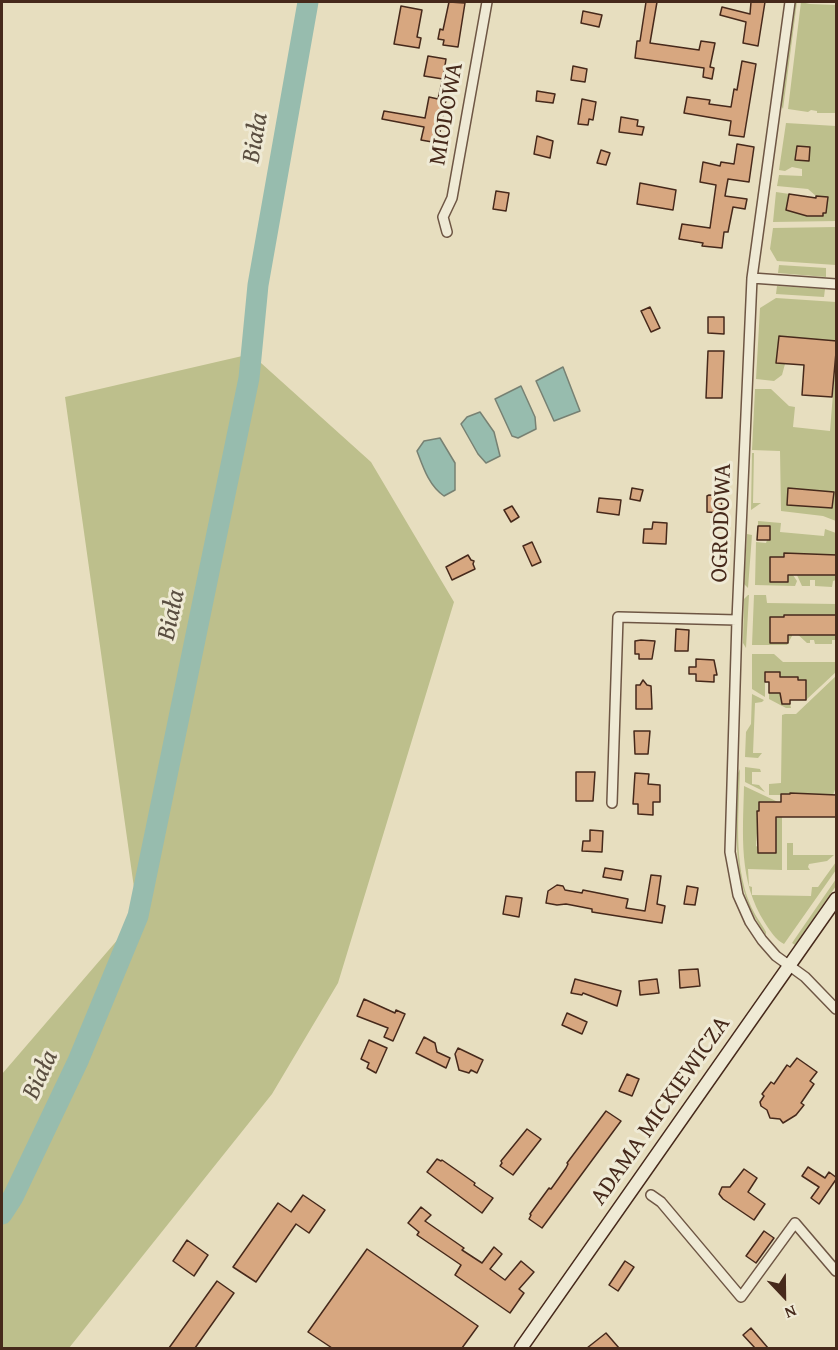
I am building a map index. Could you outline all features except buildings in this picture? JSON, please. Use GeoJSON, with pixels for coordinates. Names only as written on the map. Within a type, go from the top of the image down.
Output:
{"type":"FeatureCollection","features":[{"type":"Feature","properties":{"kind":"main road","name":"ADAMA MICKIEWICZA"},"geometry":{"type":"LineString","coordinates":[[521,1348],[837,899]]}},
{"type":"Feature","properties":{"kind":"street","name":"MIODOWA"},"geometry":{"type":"LineString","coordinates":[[447,232],[443,217],[452,198],[487,2]]}},
{"type":"Feature","properties":{"kind":"street","name":"OGRODOWA"},"geometry":{"type":"LineString","coordinates":[[790,2],[752,278],[737,620],[730,852],[738,895],[750,922],[762,940],[776,956],[805,977],[837,1009]]}},
{"type":"Feature","properties":{"kind":"street"},"geometry":{"type":"LineString","coordinates":[[752,278],[837,284]]}},
{"type":"Feature","properties":{"kind":"street"},"geometry":{"type":"LineString","coordinates":[[612,803],[618,617],[737,620]]}},
{"type":"Feature","properties":{"kind":"street"},"geometry":{"type":"LineString","coordinates":[[651,1195],[661,1202],[741,1297],[795,1223],[837,1271]]}},
{"type":"Feature","properties":{"kind":"green space"},"geometry":{"type":"Polygon","coordinates":[[[794,2],[797,2],[783,109],[780,103],[794,2]]]}},
{"type":"Feature","properties":{"kind":"green space"},"geometry":{"type":"Polygon","coordinates":[[[801,2],[836,5],[836,113],[788,109],[801,2]]]}},
{"type":"Feature","properties":{"kind":"green space"},"geometry":{"type":"Polygon","coordinates":[[[786,123],[836,126],[836,221],[773,222],[776,192],[815,200],[816,196],[808,189],[777,186],[779,175],[802,176],[802,169],[792,167],[785,171],[779,170],[786,123]]]}},
{"type":"Feature","properties":{"kind":"green space"},"geometry":{"type":"Polygon","coordinates":[[[836,227],[836,265],[777,261],[770,249],[773,228],[836,227]]]}},
{"type":"Feature","properties":{"kind":"green space"},"geometry":{"type":"Polygon","coordinates":[[[779,265],[826,268],[826,277],[778,273],[779,265]]]}},
{"type":"Feature","properties":{"kind":"green space"},"geometry":{"type":"Polygon","coordinates":[[[777,286],[825,289],[824,297],[776,294],[777,286]]]}},
{"type":"Feature","properties":{"kind":"green space"},"geometry":{"type":"Polygon","coordinates":[[[776,298],[836,302],[836,341],[779,336],[776,362],[785,364],[782,375],[774,381],[756,379],[760,308],[776,298]]]}},
{"type":"Feature","properties":{"kind":"green space"},"geometry":{"type":"Polygon","coordinates":[[[251,354],[371,462],[454,602],[338,983],[272,1094],[69,1348],[2,1348],[2,1074],[138,916],[65,397],[251,354]]]}},
{"type":"Feature","properties":{"kind":"green space"},"geometry":{"type":"Polygon","coordinates":[[[836,356],[836,521],[823,516],[781,511],[780,451],[752,450],[755,389],[771,389],[789,406],[795,407],[793,427],[830,431],[836,356]]]}},
{"type":"Feature","properties":{"kind":"green space"},"geometry":{"type":"Polygon","coordinates":[[[752,453],[754,453],[753,503],[761,503],[751,510],[752,453]]]}},
{"type":"Feature","properties":{"kind":"green space"},"geometry":{"type":"Polygon","coordinates":[[[758,521],[781,523],[780,532],[824,536],[825,529],[836,533],[836,580],[833,581],[832,587],[815,586],[815,580],[810,580],[810,586],[802,586],[796,573],[793,575],[797,581],[795,586],[755,585],[756,542],[766,543],[770,539],[770,526],[758,526],[758,521]]]}},
{"type":"Feature","properties":{"kind":"green space"},"geometry":{"type":"Polygon","coordinates":[[[747,534],[752,535],[748,588],[744,584],[747,534]]]}},
{"type":"Feature","properties":{"kind":"green space"},"geometry":{"type":"Polygon","coordinates":[[[748,595],[746,648],[743,643],[744,599],[748,595]]]}},
{"type":"Feature","properties":{"kind":"green space"},"geometry":{"type":"Polygon","coordinates":[[[754,595],[766,595],[767,603],[836,604],[836,640],[832,640],[832,644],[815,644],[814,640],[807,643],[794,631],[787,645],[752,645],[754,595]]]}},
{"type":"Feature","properties":{"kind":"green space"},"geometry":{"type":"Polygon","coordinates":[[[752,654],[774,654],[783,662],[836,662],[836,672],[806,700],[806,680],[780,680],[780,672],[765,672],[765,697],[752,689],[752,654]]]}},
{"type":"Feature","properties":{"kind":"green space"},"geometry":{"type":"Polygon","coordinates":[[[836,676],[836,787],[833,795],[791,793],[769,795],[769,784],[781,783],[782,715],[796,714],[836,676]]]}},
{"type":"Feature","properties":{"kind":"green space"},"geometry":{"type":"Polygon","coordinates":[[[769,693],[780,693],[782,704],[790,704],[791,708],[786,708],[769,699],[769,693]]]}},
{"type":"Feature","properties":{"kind":"green space"},"geometry":{"type":"Polygon","coordinates":[[[752,694],[764,700],[755,703],[753,753],[762,753],[758,758],[745,757],[746,732],[751,724],[752,694]]]}},
{"type":"Feature","properties":{"kind":"green space"},"geometry":{"type":"Polygon","coordinates":[[[745,767],[760,769],[761,772],[752,772],[752,784],[759,785],[765,792],[745,782],[745,767]]]}},
{"type":"Feature","properties":{"kind":"green space"},"geometry":{"type":"Polygon","coordinates":[[[740,769],[738,837],[741,872],[750,904],[766,935],[754,916],[746,897],[741,877],[737,837],[738,773],[740,769]]]}},
{"type":"Feature","properties":{"kind":"green space"},"geometry":{"type":"Polygon","coordinates":[[[744,786],[778,802],[759,802],[756,846],[758,853],[776,853],[776,817],[782,817],[782,870],[748,869],[749,885],[743,839],[744,786]]]}},
{"type":"Feature","properties":{"kind":"green space"},"geometry":{"type":"Polygon","coordinates":[[[787,843],[793,843],[793,855],[834,855],[827,861],[809,864],[810,870],[787,870],[787,843]]]}},
{"type":"Feature","properties":{"kind":"green space"},"geometry":{"type":"Polygon","coordinates":[[[836,862],[836,870],[784,944],[776,938],[765,923],[756,907],[750,891],[749,886],[752,887],[752,895],[811,896],[812,887],[818,887],[836,862]]]}},
{"type":"Feature","properties":{"kind":"green space"},"geometry":{"type":"Polygon","coordinates":[[[836,879],[836,886],[795,945],[792,943],[836,879]]]}},
{"type":"Feature","properties":{"kind":"shaded area"},"geometry":{"type":"Polygon","coordinates":[[[563,367],[580,411],[554,421],[536,381],[563,367]]]}},
{"type":"Feature","properties":{"kind":"shaded area"},"geometry":{"type":"Polygon","coordinates":[[[521,386],[535,417],[536,429],[518,438],[512,436],[495,399],[521,386]]]}},
{"type":"Feature","properties":{"kind":"shaded area"},"geometry":{"type":"Polygon","coordinates":[[[480,412],[494,432],[500,456],[486,463],[478,454],[461,424],[467,417],[480,412]]]}},
{"type":"Feature","properties":{"kind":"shaded area"},"geometry":{"type":"Polygon","coordinates":[[[440,438],[455,463],[455,490],[444,496],[430,482],[417,451],[424,441],[440,438]]]}},
{"type":"Feature","properties":{"kind":"waterway","name":"Biała"},"geometry":{"type":"LineString","coordinates":[[2,1214],[13,1197],[78,1061],[138,916],[249,378],[258,285],[308,2]]}}]}
